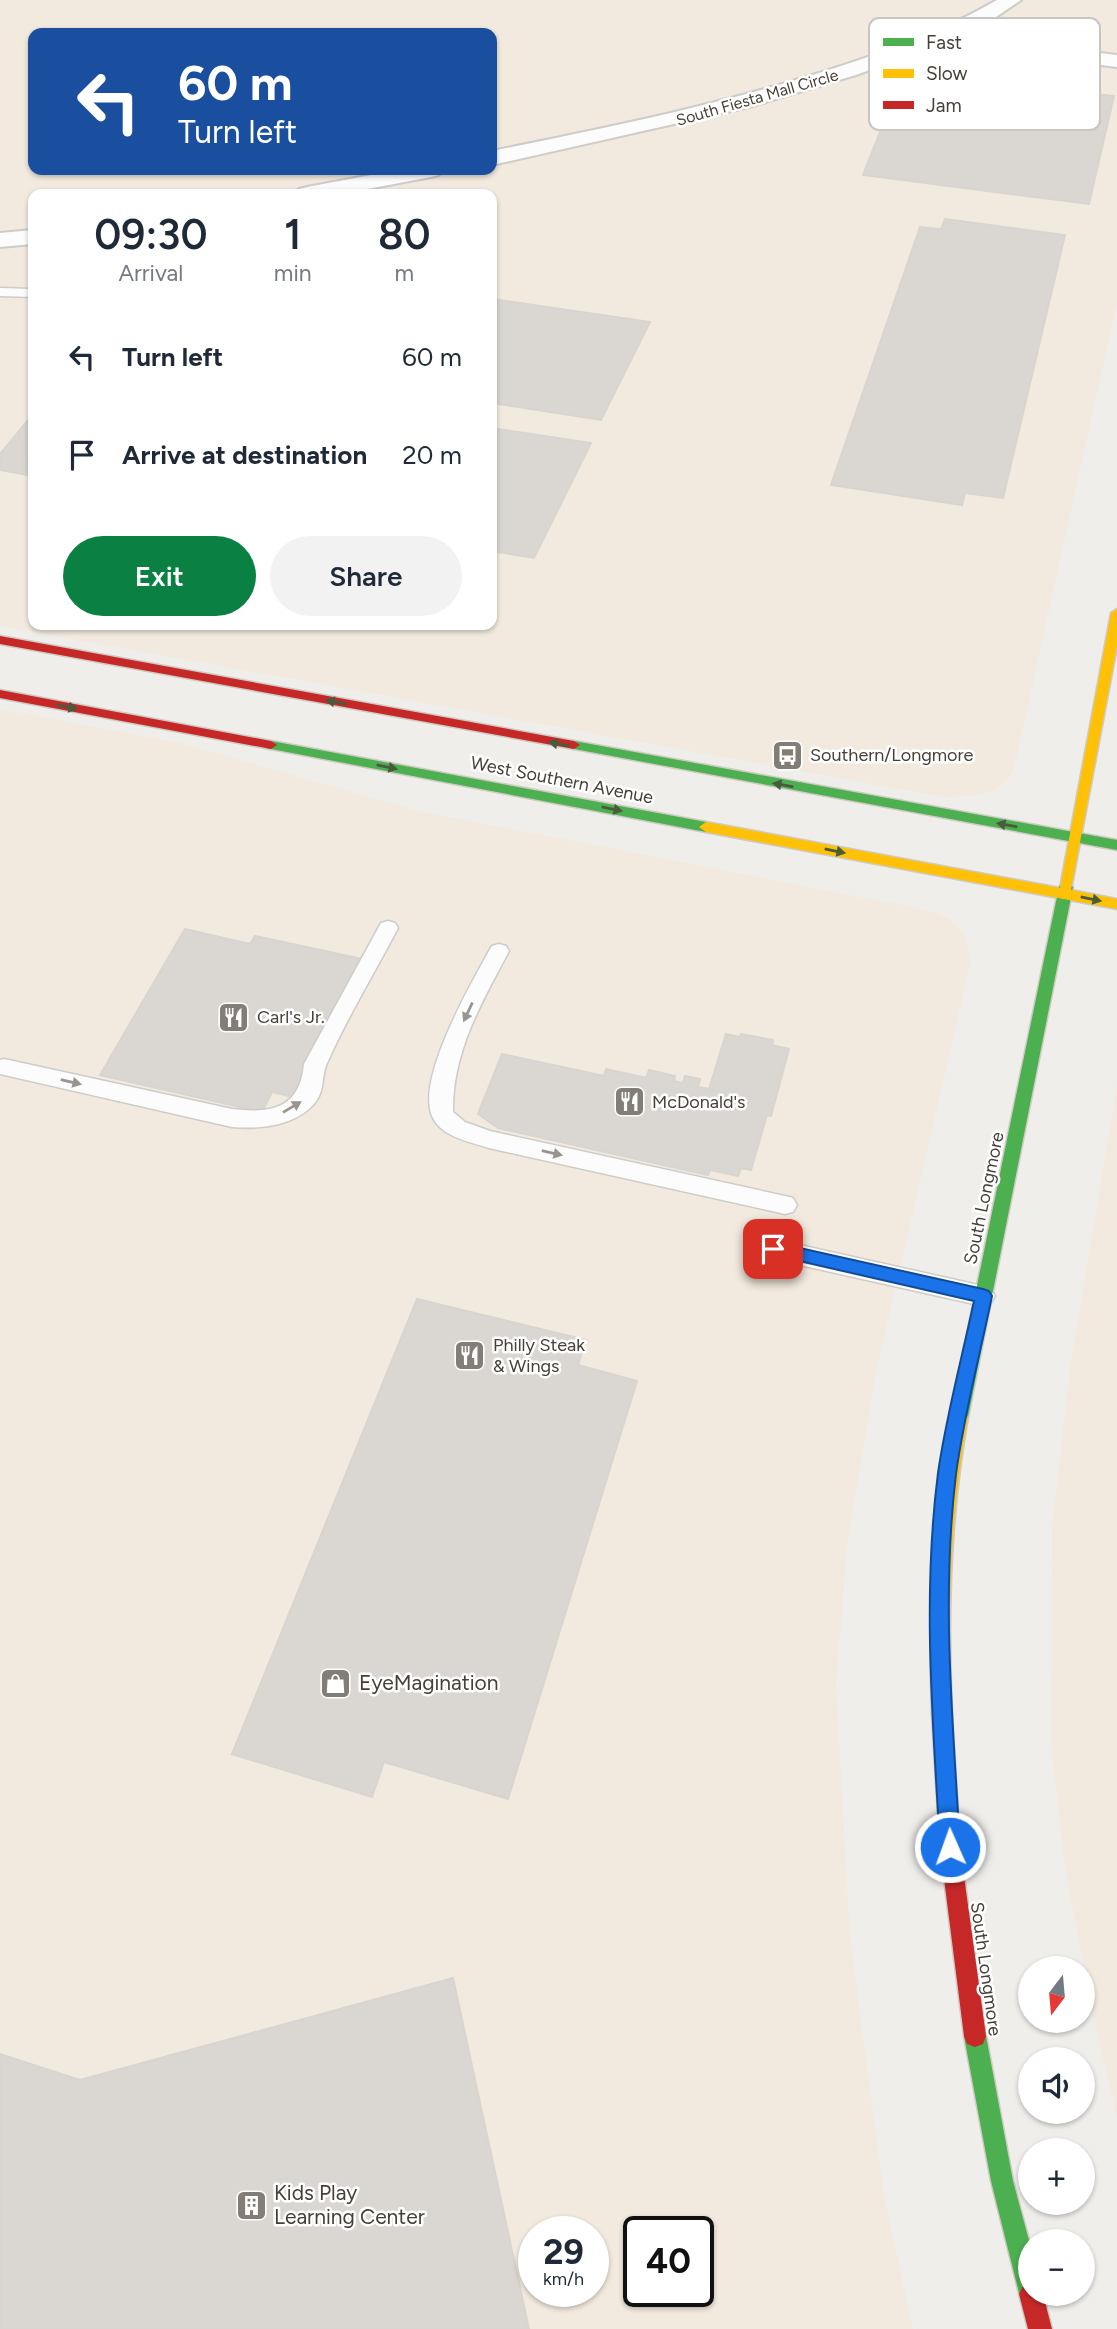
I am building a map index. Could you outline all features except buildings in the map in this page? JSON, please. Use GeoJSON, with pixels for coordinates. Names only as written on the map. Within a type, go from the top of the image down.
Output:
{"type":"FeatureCollection","features":[{"type":"Feature","properties":{"kind":"main road","name":"South Longmore"},"geometry":{"type":"LineString","coordinates":[[1018,2243],[1002,2181],[970,2007],[950,1847],[940,1681],[939,1567],[947,1472],[1065,894],[1117,613]]}},
{"type":"Feature","properties":{"kind":"main road","name":"West Southern Avenue"},"geometry":{"type":"LineString","coordinates":[[0,640],[1117,845]]}},
{"type":"Feature","properties":{"kind":"main road","name":"West Southern Avenue"},"geometry":{"type":"LineString","coordinates":[[0,694],[1117,904]]}},
{"type":"Feature","properties":{"kind":"main road","name":"South Longmore"},"geometry":{"type":"LineString","coordinates":[[1034,2306],[1040,2329]]}},
{"type":"Feature","properties":{"kind":"street","name":"South Fiesta Mall Circle"},"geometry":{"type":"LineString","coordinates":[[981,18],[1011,0]]}},
{"type":"Feature","properties":{"kind":"street","name":"South Fiesta Mall Circle"},"geometry":{"type":"LineString","coordinates":[[497,157],[715,111],[869,63]]}},
{"type":"Feature","properties":{"kind":"street"},"geometry":{"type":"LineString","coordinates":[[333,189],[404,175]]}},
{"type":"Feature","properties":{"kind":"street"},"geometry":{"type":"LineString","coordinates":[[0,240],[28,237]]}},
{"type":"Feature","properties":{"kind":"lane"},"geometry":{"type":"LineString","coordinates":[[0,292],[28,293]]}},
{"type":"Feature","properties":{"kind":"lane"},"geometry":{"type":"LineString","coordinates":[[5,1067],[232,1118],[254,1121],[279,1115],[304,1100],[311,1089],[315,1080],[315,1064],[388,928]]}},
{"type":"Feature","properties":{"kind":"lane"},"geometry":{"type":"LineString","coordinates":[[499,951],[446,1059],[439,1090],[442,1115],[457,1128],[489,1139],[785,1205]]}},
{"type":"Feature","properties":{"kind":"lane"},"geometry":{"type":"LineString","coordinates":[[773,1249],[983,1296]]}},
{"type":"Feature","properties":{"kind":"shaded area"},"geometry":{"type":"Polygon","coordinates":[[[0,0],[1117,0],[1117,303],[1015,764],[1010,777],[994,790],[976,796],[943,797],[0,626],[0,0]]]}},
{"type":"Feature","properties":{"kind":"shaded area"},"geometry":{"type":"Polygon","coordinates":[[[0,709],[185,744],[419,811],[923,909],[948,918],[965,934],[971,961],[877,1369],[848,1538],[836,1685],[850,1936],[884,2195],[913,2329],[0,2329],[0,709]]]}},
{"type":"Feature","properties":{"kind":"shaded area"},"geometry":{"type":"Polygon","coordinates":[[[1117,1083],[1117,2118],[1096,2029],[1096,1956],[1081,1956],[1064,1861],[1051,1744],[1052,1528],[1070,1368],[1117,1083]]]}},
{"type":"Feature","properties":{"kind":"traffic: fast"},"geometry":{"type":"LineString","coordinates":[[271,745],[706,827]]}},
{"type":"Feature","properties":{"kind":"traffic: fast"},"geometry":{"type":"LineString","coordinates":[[574,745],[1117,845]]}},
{"type":"Feature","properties":{"kind":"traffic: fast"},"geometry":{"type":"LineString","coordinates":[[959,1417],[1066,887]]}},
{"type":"Feature","properties":{"kind":"traffic: fast"},"geometry":{"type":"LineString","coordinates":[[975,2036],[1002,2181],[1018,2243]]}},
{"type":"Feature","properties":{"kind":"traffic: slow"},"geometry":{"type":"LineString","coordinates":[[1066,887],[1117,613]]}},
{"type":"Feature","properties":{"kind":"traffic: slow"},"geometry":{"type":"LineString","coordinates":[[706,827],[1117,904]]}},
{"type":"Feature","properties":{"kind":"traffic: slow"},"geometry":{"type":"LineString","coordinates":[[942,1714],[939,1602],[943,1528],[959,1417]]}},
{"type":"Feature","properties":{"kind":"traffic: jam"},"geometry":{"type":"LineString","coordinates":[[0,640],[574,745]]}},
{"type":"Feature","properties":{"kind":"traffic: jam"},"geometry":{"type":"LineString","coordinates":[[0,694],[271,745]]}},
{"type":"Feature","properties":{"kind":"traffic: jam"},"geometry":{"type":"LineString","coordinates":[[942,1714],[950,1847],[975,2036]]}},
{"type":"Feature","properties":{"kind":"traffic: jam"},"geometry":{"type":"LineString","coordinates":[[1034,2306],[1040,2329]]}},
{"type":"Feature","properties":{"kind":"place","name":"Southern/Longmore"},"geometry":{"type":"Point","coordinates":[787,755]}},
{"type":"Feature","properties":{"kind":"place","name":"Carl's Jr."},"geometry":{"type":"Point","coordinates":[234,1017]}},
{"type":"Feature","properties":{"kind":"place","name":"McDonald's"},"geometry":{"type":"Point","coordinates":[629,1102]}},
{"type":"Feature","properties":{"kind":"place","name":"Philly Steak & Wings"},"geometry":{"type":"Point","coordinates":[470,1355]}},
{"type":"Feature","properties":{"kind":"place","name":"EyeMagination"},"geometry":{"type":"Point","coordinates":[336,1683]}},
{"type":"Feature","properties":{"kind":"place","name":"Kids Play Learning Center"},"geometry":{"type":"Point","coordinates":[251,2205]}},
{"type":"Feature","properties":{"kind":"route"},"geometry":{"type":"LineString","coordinates":[[773,1249],[983,1296],[947,1472],[939,1567],[940,1681],[950,1847]]}}]}
